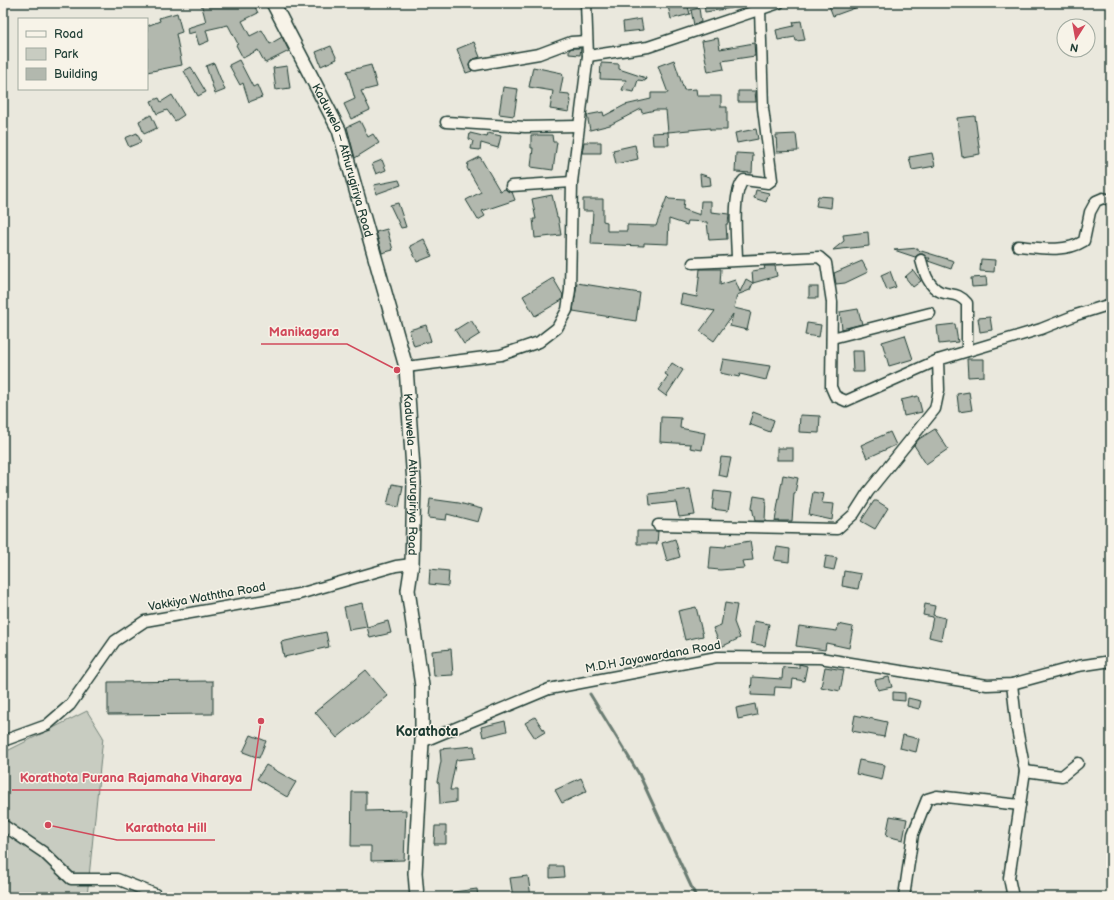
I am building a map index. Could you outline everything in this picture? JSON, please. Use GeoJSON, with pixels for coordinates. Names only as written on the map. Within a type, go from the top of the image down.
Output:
{"type":"FeatureCollection","features":[{"type":"Feature","properties":{"kind":"main road","name":"Kaduwela – Athurugiriya Road"},"geometry":{"type":"LineString","coordinates":[[273,3],[339,130],[406,367],[414,483],[412,564],[408,590],[422,686],[422,742],[415,873],[417,897]]}},
{"type":"Feature","properties":{"kind":"street"},"geometry":{"type":"LineString","coordinates":[[406,367],[501,355],[539,342],[557,328],[567,310],[570,290],[572,182],[588,56],[586,3]]}},
{"type":"Feature","properties":{"kind":"street"},"geometry":{"type":"LineString","coordinates":[[588,56],[648,47],[779,3]]}},
{"type":"Feature","properties":{"kind":"street"},"geometry":{"type":"LineString","coordinates":[[737,260],[736,198],[740,184],[744,180],[768,183],[772,180],[763,108],[760,9]]}},
{"type":"Feature","properties":{"kind":"street"},"geometry":{"type":"LineString","coordinates":[[475,65],[539,54],[571,42],[588,41]]}},
{"type":"Feature","properties":{"kind":"street"},"geometry":{"type":"LineString","coordinates":[[446,122],[525,127],[578,126]]}},
{"type":"Feature","properties":{"kind":"street"},"geometry":{"type":"LineString","coordinates":[[512,186],[572,182]]}},
{"type":"Feature","properties":{"kind":"street"},"geometry":{"type":"LineString","coordinates":[[1018,246],[1049,249],[1077,245],[1084,241],[1090,212],[1096,201],[1103,198],[1111,200]]}},
{"type":"Feature","properties":{"kind":"street"},"geometry":{"type":"LineString","coordinates":[[693,263],[819,257],[826,263],[832,302],[831,386],[835,396],[846,401],[938,360],[1041,329],[1076,315],[1111,304]]}},
{"type":"Feature","properties":{"kind":"street"},"geometry":{"type":"LineString","coordinates":[[921,260],[926,277],[939,291],[960,295],[967,303],[968,352]]}},
{"type":"Feature","properties":{"kind":"street"},"geometry":{"type":"LineString","coordinates":[[832,338],[930,313]]}},
{"type":"Feature","properties":{"kind":"street"},"geometry":{"type":"LineString","coordinates":[[658,525],[837,529],[854,514],[868,492],[935,409],[939,390],[938,360]]}},
{"type":"Feature","properties":{"kind":"street","name":"Vakkiya Waththa Road"},"geometry":{"type":"LineString","coordinates":[[3,741],[47,725],[70,705],[115,641],[145,621],[299,594],[396,566],[412,564]]}},
{"type":"Feature","properties":{"kind":"street","name":"M.D.H Jayawardana Road"},"geometry":{"type":"LineString","coordinates":[[422,742],[548,690],[717,657],[820,658],[987,684],[1012,684],[1078,666],[1111,661]]}},
{"type":"Feature","properties":{"kind":"street"},"geometry":{"type":"LineString","coordinates":[[1012,684],[1024,771],[1009,878],[1013,897]]}},
{"type":"Feature","properties":{"kind":"street"},"geometry":{"type":"LineString","coordinates":[[1024,771],[1062,776],[1078,763]]}},
{"type":"Feature","properties":{"kind":"street"},"geometry":{"type":"LineString","coordinates":[[904,897],[913,834],[927,799],[938,796],[1020,805]]}},
{"type":"Feature","properties":{"kind":"street"},"geometry":{"type":"LineString","coordinates":[[3,825],[43,852],[71,879],[118,880],[155,894]]}},
{"type":"Feature","properties":{"kind":"green space"},"geometry":{"type":"Polygon","coordinates":[[[87,711],[103,737],[87,897],[3,897],[3,753],[87,711]]]}},
{"type":"Feature","properties":{"kind":"building"},"geometry":{"type":"Polygon","coordinates":[[[201,3],[253,3],[258,13],[242,21],[250,36],[262,30],[270,44],[282,37],[289,51],[265,63],[258,50],[243,58],[236,45],[238,44],[228,25],[206,30],[209,41],[199,45],[195,32],[188,34],[187,28],[206,22],[201,3]]]}},
{"type":"Feature","properties":{"kind":"building"},"geometry":{"type":"Polygon","coordinates":[[[679,3],[687,3],[690,14],[671,19],[668,6],[679,3]]]}},
{"type":"Feature","properties":{"kind":"building"},"geometry":{"type":"Polygon","coordinates":[[[704,3],[732,3],[732,8],[705,12],[704,3]]]}},
{"type":"Feature","properties":{"kind":"building"},"geometry":{"type":"Polygon","coordinates":[[[828,3],[866,3],[866,4],[833,16],[828,3]]]}},
{"type":"Feature","properties":{"kind":"building"},"geometry":{"type":"Polygon","coordinates":[[[699,8],[701,22],[694,25],[691,10],[699,8]]]}},
{"type":"Feature","properties":{"kind":"building"},"geometry":{"type":"Polygon","coordinates":[[[177,13],[182,32],[176,34],[182,65],[148,72],[148,26],[160,21],[159,18],[177,13]]]}},
{"type":"Feature","properties":{"kind":"building"},"geometry":{"type":"Polygon","coordinates":[[[641,19],[643,30],[624,32],[623,22],[641,19]]]}},
{"type":"Feature","properties":{"kind":"building"},"geometry":{"type":"Polygon","coordinates":[[[801,21],[805,40],[796,41],[795,37],[778,40],[776,30],[794,26],[793,22],[801,21]]]}},
{"type":"Feature","properties":{"kind":"building"},"geometry":{"type":"Polygon","coordinates":[[[718,38],[720,49],[754,43],[755,56],[722,61],[724,69],[708,72],[702,41],[718,38]]]}},
{"type":"Feature","properties":{"kind":"building"},"geometry":{"type":"Polygon","coordinates":[[[474,42],[480,57],[471,60],[469,66],[472,71],[466,73],[457,49],[474,42]]]}},
{"type":"Feature","properties":{"kind":"building"},"geometry":{"type":"Polygon","coordinates":[[[331,46],[337,59],[321,66],[316,52],[331,46]]]}},
{"type":"Feature","properties":{"kind":"building"},"geometry":{"type":"Polygon","coordinates":[[[572,48],[581,48],[580,55],[569,54],[569,50],[572,48]]]}},
{"type":"Feature","properties":{"kind":"building"},"geometry":{"type":"Polygon","coordinates":[[[239,60],[253,87],[257,85],[262,97],[249,102],[243,83],[240,85],[229,65],[239,60]]]}},
{"type":"Feature","properties":{"kind":"building"},"geometry":{"type":"Polygon","coordinates":[[[674,60],[684,90],[696,89],[697,96],[721,96],[721,107],[727,107],[727,130],[710,130],[710,128],[668,132],[666,110],[655,110],[642,113],[641,109],[610,125],[590,130],[587,115],[603,112],[604,116],[625,105],[651,99],[651,93],[668,93],[658,66],[674,60]]]}},
{"type":"Feature","properties":{"kind":"building"},"geometry":{"type":"Polygon","coordinates":[[[214,63],[225,90],[215,94],[206,66],[214,63]]]}},
{"type":"Feature","properties":{"kind":"building"},"geometry":{"type":"Polygon","coordinates":[[[601,63],[619,64],[619,69],[646,78],[645,81],[638,80],[634,92],[622,90],[626,80],[600,79],[601,63]]]}},
{"type":"Feature","properties":{"kind":"building"},"geometry":{"type":"Polygon","coordinates":[[[371,65],[377,87],[361,91],[370,110],[351,119],[344,104],[355,99],[347,71],[371,65]]]}},
{"type":"Feature","properties":{"kind":"building"},"geometry":{"type":"Polygon","coordinates":[[[287,66],[290,88],[276,90],[273,68],[287,66]]]}},
{"type":"Feature","properties":{"kind":"building"},"geometry":{"type":"Polygon","coordinates":[[[191,67],[206,92],[198,96],[184,71],[191,67]]]}},
{"type":"Feature","properties":{"kind":"building"},"geometry":{"type":"Polygon","coordinates":[[[533,67],[562,73],[563,77],[560,93],[569,94],[571,101],[569,112],[550,109],[553,91],[529,87],[533,67]]]}},
{"type":"Feature","properties":{"kind":"building"},"geometry":{"type":"Polygon","coordinates":[[[503,87],[518,89],[514,116],[499,114],[503,87]]]}},
{"type":"Feature","properties":{"kind":"building"},"geometry":{"type":"Polygon","coordinates":[[[738,91],[755,91],[756,102],[738,102],[738,91]]]}},
{"type":"Feature","properties":{"kind":"building"},"geometry":{"type":"Polygon","coordinates":[[[172,95],[184,115],[175,121],[167,110],[157,114],[151,101],[159,98],[161,102],[172,95]]]}},
{"type":"Feature","properties":{"kind":"building"},"geometry":{"type":"Polygon","coordinates":[[[151,115],[157,128],[144,134],[139,121],[151,115]]]}},
{"type":"Feature","properties":{"kind":"building"},"geometry":{"type":"Polygon","coordinates":[[[975,116],[980,154],[962,157],[957,118],[975,116]]]}},
{"type":"Feature","properties":{"kind":"building"},"geometry":{"type":"Polygon","coordinates":[[[360,121],[368,137],[373,134],[379,143],[355,158],[347,127],[360,121]]]}},
{"type":"Feature","properties":{"kind":"building"},"geometry":{"type":"Polygon","coordinates":[[[756,129],[758,139],[737,143],[735,133],[756,129]]]}},
{"type":"Feature","properties":{"kind":"building"},"geometry":{"type":"Polygon","coordinates":[[[668,132],[669,145],[653,145],[652,133],[668,132]]]}},
{"type":"Feature","properties":{"kind":"building"},"geometry":{"type":"Polygon","coordinates":[[[137,133],[141,142],[129,147],[125,138],[137,133]]]}},
{"type":"Feature","properties":{"kind":"building"},"geometry":{"type":"Polygon","coordinates":[[[470,133],[487,137],[488,133],[501,136],[498,148],[481,143],[480,150],[471,149],[473,141],[469,139],[470,133]]]}},
{"type":"Feature","properties":{"kind":"building"},"geometry":{"type":"Polygon","coordinates":[[[796,134],[798,151],[777,152],[776,135],[796,134]]]}},
{"type":"Feature","properties":{"kind":"building"},"geometry":{"type":"Polygon","coordinates":[[[531,135],[552,135],[553,142],[557,142],[553,170],[531,167],[533,148],[531,148],[531,135]]]}},
{"type":"Feature","properties":{"kind":"building"},"geometry":{"type":"Polygon","coordinates":[[[584,142],[601,142],[601,153],[582,153],[584,142]]]}},
{"type":"Feature","properties":{"kind":"building"},"geometry":{"type":"Polygon","coordinates":[[[635,145],[638,159],[616,164],[613,150],[635,145]]]}},
{"type":"Feature","properties":{"kind":"building"},"geometry":{"type":"Polygon","coordinates":[[[736,153],[753,154],[752,173],[735,172],[736,153]]]}},
{"type":"Feature","properties":{"kind":"building"},"geometry":{"type":"Polygon","coordinates":[[[932,153],[935,166],[912,170],[909,157],[932,153]]]}},
{"type":"Feature","properties":{"kind":"building"},"geometry":{"type":"Polygon","coordinates":[[[480,157],[500,191],[505,189],[512,192],[515,200],[482,211],[485,216],[478,220],[466,200],[481,192],[467,168],[468,163],[480,157]]]}},
{"type":"Feature","properties":{"kind":"building"},"geometry":{"type":"Polygon","coordinates":[[[382,160],[386,170],[376,174],[372,164],[382,160]]]}},
{"type":"Feature","properties":{"kind":"building"},"geometry":{"type":"Polygon","coordinates":[[[700,174],[710,177],[711,185],[701,186],[700,174]]]}},
{"type":"Feature","properties":{"kind":"building"},"geometry":{"type":"Polygon","coordinates":[[[399,180],[401,185],[376,194],[374,185],[399,180]]]}},
{"type":"Feature","properties":{"kind":"building"},"geometry":{"type":"Polygon","coordinates":[[[756,190],[769,193],[766,202],[754,198],[756,190]]]}},
{"type":"Feature","properties":{"kind":"building"},"geometry":{"type":"Polygon","coordinates":[[[552,195],[561,235],[535,238],[533,219],[536,219],[532,199],[552,195]]]}},
{"type":"Feature","properties":{"kind":"building"},"geometry":{"type":"Polygon","coordinates":[[[818,196],[832,197],[831,208],[816,206],[818,196]]]}},
{"type":"Feature","properties":{"kind":"building"},"geometry":{"type":"Polygon","coordinates":[[[667,197],[669,199],[684,200],[683,209],[700,215],[701,201],[711,201],[711,212],[729,214],[728,224],[726,224],[727,239],[709,240],[707,222],[688,221],[687,225],[669,219],[668,244],[644,243],[644,246],[591,244],[593,211],[583,211],[583,199],[603,199],[603,221],[607,222],[607,231],[627,231],[627,225],[656,226],[667,197]]]}},
{"type":"Feature","properties":{"kind":"building"},"geometry":{"type":"Polygon","coordinates":[[[398,203],[406,227],[401,228],[390,205],[398,203]]]}},
{"type":"Feature","properties":{"kind":"building"},"geometry":{"type":"Polygon","coordinates":[[[387,229],[393,250],[382,253],[376,232],[387,229]]]}},
{"type":"Feature","properties":{"kind":"building"},"geometry":{"type":"Polygon","coordinates":[[[868,232],[869,246],[833,250],[844,241],[843,235],[868,232]]]}},
{"type":"Feature","properties":{"kind":"building"},"geometry":{"type":"Polygon","coordinates":[[[424,239],[432,256],[417,262],[410,246],[424,239]]]}},
{"type":"Feature","properties":{"kind":"building"},"geometry":{"type":"Polygon","coordinates":[[[918,248],[918,250],[954,261],[951,269],[928,261],[930,258],[927,258],[923,254],[919,254],[915,257],[894,250],[918,248]]]}},
{"type":"Feature","properties":{"kind":"building"},"geometry":{"type":"Polygon","coordinates":[[[981,259],[995,260],[994,272],[980,271],[981,259]]]}},
{"type":"Feature","properties":{"kind":"building"},"geometry":{"type":"Polygon","coordinates":[[[862,261],[868,272],[845,283],[836,284],[834,273],[862,261]]]}},
{"type":"Feature","properties":{"kind":"building"},"geometry":{"type":"Polygon","coordinates":[[[764,266],[775,266],[777,276],[753,283],[752,271],[765,269],[764,266]]]}},
{"type":"Feature","properties":{"kind":"building"},"geometry":{"type":"Polygon","coordinates":[[[700,269],[721,269],[720,285],[735,280],[740,292],[746,279],[753,283],[750,290],[737,295],[734,308],[751,312],[747,330],[730,326],[733,314],[714,341],[700,331],[715,311],[680,304],[682,294],[697,297],[700,269]]]}},
{"type":"Feature","properties":{"kind":"building"},"geometry":{"type":"Polygon","coordinates":[[[913,270],[921,281],[913,287],[905,277],[913,270]]]}},
{"type":"Feature","properties":{"kind":"building"},"geometry":{"type":"Polygon","coordinates":[[[890,271],[896,287],[887,290],[881,275],[890,271]]]}},
{"type":"Feature","properties":{"kind":"building"},"geometry":{"type":"Polygon","coordinates":[[[986,277],[987,286],[972,287],[971,278],[986,277]]]}},
{"type":"Feature","properties":{"kind":"building"},"geometry":{"type":"Polygon","coordinates":[[[553,278],[563,295],[562,300],[535,316],[523,296],[553,278]]]}},
{"type":"Feature","properties":{"kind":"building"},"geometry":{"type":"Polygon","coordinates":[[[577,283],[640,293],[636,321],[573,311],[577,283]]]}},
{"type":"Feature","properties":{"kind":"building"},"geometry":{"type":"Polygon","coordinates":[[[809,287],[818,287],[818,298],[809,298],[809,287]]]}},
{"type":"Feature","properties":{"kind":"building"},"geometry":{"type":"Polygon","coordinates":[[[858,309],[862,324],[842,329],[840,312],[858,309]]]}},
{"type":"Feature","properties":{"kind":"building"},"geometry":{"type":"Polygon","coordinates":[[[990,317],[992,330],[980,332],[978,318],[990,317]]]}},
{"type":"Feature","properties":{"kind":"building"},"geometry":{"type":"Polygon","coordinates":[[[471,320],[480,334],[464,344],[455,330],[471,320]]]}},
{"type":"Feature","properties":{"kind":"building"},"geometry":{"type":"Polygon","coordinates":[[[807,323],[821,325],[819,337],[805,335],[807,323]]]}},
{"type":"Feature","properties":{"kind":"building"},"geometry":{"type":"Polygon","coordinates":[[[955,324],[958,342],[939,344],[937,326],[955,324]]]}},
{"type":"Feature","properties":{"kind":"building"},"geometry":{"type":"Polygon","coordinates":[[[426,325],[431,341],[414,346],[409,330],[426,325]]]}},
{"type":"Feature","properties":{"kind":"building"},"geometry":{"type":"Polygon","coordinates":[[[905,335],[913,359],[889,366],[882,342],[905,335]]]}},
{"type":"Feature","properties":{"kind":"building"},"geometry":{"type":"Polygon","coordinates":[[[852,351],[863,351],[864,372],[853,372],[852,351]]]}},
{"type":"Feature","properties":{"kind":"building"},"geometry":{"type":"Polygon","coordinates":[[[723,359],[770,366],[766,380],[740,374],[739,377],[720,373],[723,359]]]}},
{"type":"Feature","properties":{"kind":"building"},"geometry":{"type":"Polygon","coordinates":[[[967,359],[984,359],[984,376],[968,377],[967,359]]]}},
{"type":"Feature","properties":{"kind":"building"},"geometry":{"type":"Polygon","coordinates":[[[672,363],[683,370],[666,396],[658,390],[668,376],[665,374],[672,363]]]}},
{"type":"Feature","properties":{"kind":"building"},"geometry":{"type":"Polygon","coordinates":[[[969,392],[972,410],[959,412],[957,394],[969,392]]]}},
{"type":"Feature","properties":{"kind":"building"},"geometry":{"type":"Polygon","coordinates":[[[918,396],[922,412],[904,416],[901,400],[918,396]]]}},
{"type":"Feature","properties":{"kind":"building"},"geometry":{"type":"Polygon","coordinates":[[[753,412],[774,420],[770,432],[749,424],[753,412]]]}},
{"type":"Feature","properties":{"kind":"building"},"geometry":{"type":"Polygon","coordinates":[[[800,415],[820,416],[819,433],[799,432],[800,415]]]}},
{"type":"Feature","properties":{"kind":"building"},"geometry":{"type":"Polygon","coordinates":[[[661,417],[681,418],[680,428],[705,433],[702,450],[690,448],[691,444],[660,442],[661,417]]]}},
{"type":"Feature","properties":{"kind":"building"},"geometry":{"type":"Polygon","coordinates":[[[935,429],[948,449],[926,464],[914,445],[919,439],[935,429]]]}},
{"type":"Feature","properties":{"kind":"building"},"geometry":{"type":"Polygon","coordinates":[[[890,432],[896,445],[867,458],[861,445],[890,432]]]}},
{"type":"Feature","properties":{"kind":"building"},"geometry":{"type":"Polygon","coordinates":[[[777,448],[793,448],[793,460],[777,460],[777,448]]]}},
{"type":"Feature","properties":{"kind":"building"},"geometry":{"type":"Polygon","coordinates":[[[721,457],[731,458],[727,477],[718,475],[721,457]]]}},
{"type":"Feature","properties":{"kind":"building"},"geometry":{"type":"Polygon","coordinates":[[[783,475],[798,478],[794,493],[792,521],[775,521],[783,475]]]}},
{"type":"Feature","properties":{"kind":"building"},"geometry":{"type":"Polygon","coordinates":[[[392,484],[403,486],[399,507],[387,505],[392,484]]]}},
{"type":"Feature","properties":{"kind":"building"},"geometry":{"type":"Polygon","coordinates":[[[690,489],[695,515],[679,517],[676,502],[650,505],[649,494],[690,489]]]}},
{"type":"Feature","properties":{"kind":"building"},"geometry":{"type":"Polygon","coordinates":[[[714,491],[731,493],[728,511],[712,509],[714,491]]]}},
{"type":"Feature","properties":{"kind":"building"},"geometry":{"type":"Polygon","coordinates":[[[813,492],[824,494],[822,503],[834,504],[832,520],[809,515],[813,492]]]}},
{"type":"Feature","properties":{"kind":"building"},"geometry":{"type":"Polygon","coordinates":[[[754,496],[766,498],[765,521],[755,521],[752,507],[754,496]]]}},
{"type":"Feature","properties":{"kind":"building"},"geometry":{"type":"Polygon","coordinates":[[[430,499],[459,503],[482,509],[478,522],[447,514],[446,520],[428,518],[430,499]]]}},
{"type":"Feature","properties":{"kind":"building"},"geometry":{"type":"Polygon","coordinates":[[[874,501],[877,501],[888,508],[875,529],[861,521],[874,501]]]}},
{"type":"Feature","properties":{"kind":"building"},"geometry":{"type":"Polygon","coordinates":[[[637,531],[658,531],[657,544],[637,544],[637,531]]]}},
{"type":"Feature","properties":{"kind":"building"},"geometry":{"type":"Polygon","coordinates":[[[675,539],[680,557],[667,561],[662,543],[675,539]]]}},
{"type":"Feature","properties":{"kind":"building"},"geometry":{"type":"Polygon","coordinates":[[[750,541],[753,560],[742,561],[744,568],[720,570],[709,569],[711,546],[726,547],[726,545],[750,541]]]}},
{"type":"Feature","properties":{"kind":"building"},"geometry":{"type":"Polygon","coordinates":[[[777,547],[790,549],[789,562],[774,560],[777,547]]]}},
{"type":"Feature","properties":{"kind":"building"},"geometry":{"type":"Polygon","coordinates":[[[826,556],[837,558],[834,570],[824,568],[826,556]]]}},
{"type":"Feature","properties":{"kind":"building"},"geometry":{"type":"Polygon","coordinates":[[[430,569],[449,571],[448,586],[429,584],[430,569]]]}},
{"type":"Feature","properties":{"kind":"building"},"geometry":{"type":"Polygon","coordinates":[[[844,571],[861,574],[858,589],[842,586],[844,571]]]}},
{"type":"Feature","properties":{"kind":"building"},"geometry":{"type":"Polygon","coordinates":[[[362,603],[367,627],[349,630],[344,607],[362,603]]]}},
{"type":"Feature","properties":{"kind":"building"},"geometry":{"type":"Polygon","coordinates":[[[725,603],[737,605],[734,622],[740,638],[721,647],[713,628],[721,625],[725,603]]]}},
{"type":"Feature","properties":{"kind":"building"},"geometry":{"type":"Polygon","coordinates":[[[925,604],[935,606],[933,615],[945,618],[941,640],[929,637],[933,617],[923,615],[925,604]]]}},
{"type":"Feature","properties":{"kind":"building"},"geometry":{"type":"Polygon","coordinates":[[[696,607],[703,636],[685,640],[678,611],[696,607]]]}},
{"type":"Feature","properties":{"kind":"building"},"geometry":{"type":"Polygon","coordinates":[[[388,621],[391,633],[370,638],[367,627],[388,621]]]}},
{"type":"Feature","properties":{"kind":"building"},"geometry":{"type":"Polygon","coordinates":[[[754,621],[769,624],[765,646],[751,643],[754,621]]]}},
{"type":"Feature","properties":{"kind":"building"},"geometry":{"type":"Polygon","coordinates":[[[838,624],[853,627],[849,648],[826,643],[825,650],[796,646],[799,626],[837,631],[838,624]]]}},
{"type":"Feature","properties":{"kind":"building"},"geometry":{"type":"Polygon","coordinates":[[[326,632],[329,647],[284,657],[281,642],[326,632]]]}},
{"type":"Feature","properties":{"kind":"building"},"geometry":{"type":"Polygon","coordinates":[[[451,649],[453,675],[434,676],[432,651],[451,649]]]}},
{"type":"Feature","properties":{"kind":"building"},"geometry":{"type":"Polygon","coordinates":[[[799,664],[807,666],[804,681],[793,679],[792,688],[775,687],[774,696],[751,695],[752,677],[782,679],[783,667],[799,668],[799,664]]]}},
{"type":"Feature","properties":{"kind":"building"},"geometry":{"type":"Polygon","coordinates":[[[825,667],[844,670],[840,691],[821,687],[825,667]]]}},
{"type":"Feature","properties":{"kind":"building"},"geometry":{"type":"Polygon","coordinates":[[[366,670],[388,696],[337,738],[315,712],[366,670]]]}},
{"type":"Feature","properties":{"kind":"building"},"geometry":{"type":"Polygon","coordinates":[[[889,677],[892,687],[878,690],[875,680],[889,677]]]}},
{"type":"Feature","properties":{"kind":"building"},"geometry":{"type":"Polygon","coordinates":[[[213,681],[213,714],[108,715],[108,682],[213,681]]]}},
{"type":"Feature","properties":{"kind":"building"},"geometry":{"type":"Polygon","coordinates":[[[893,692],[905,693],[905,701],[893,700],[893,692]]]}},
{"type":"Feature","properties":{"kind":"building"},"geometry":{"type":"Polygon","coordinates":[[[908,698],[921,701],[919,709],[907,706],[908,698]]]}},
{"type":"Feature","properties":{"kind":"building"},"geometry":{"type":"Polygon","coordinates":[[[755,704],[757,715],[738,719],[736,708],[755,704]]]}},
{"type":"Feature","properties":{"kind":"building"},"geometry":{"type":"Polygon","coordinates":[[[855,715],[887,722],[884,737],[852,731],[855,715]]]}},
{"type":"Feature","properties":{"kind":"building"},"geometry":{"type":"Polygon","coordinates":[[[535,717],[545,732],[535,738],[525,723],[535,717]]]}},
{"type":"Feature","properties":{"kind":"building"},"geometry":{"type":"Polygon","coordinates":[[[505,721],[507,731],[483,737],[481,727],[505,721]]]}},
{"type":"Feature","properties":{"kind":"building"},"geometry":{"type":"Polygon","coordinates":[[[251,735],[266,741],[259,758],[243,752],[251,735]]]}},
{"type":"Feature","properties":{"kind":"building"},"geometry":{"type":"Polygon","coordinates":[[[903,735],[919,739],[916,752],[900,748],[903,735]]]}},
{"type":"Feature","properties":{"kind":"building"},"geometry":{"type":"Polygon","coordinates":[[[474,746],[475,758],[456,760],[450,790],[456,790],[456,802],[440,804],[439,783],[437,782],[441,761],[440,749],[474,746]]]}},
{"type":"Feature","properties":{"kind":"building"},"geometry":{"type":"Polygon","coordinates":[[[859,760],[885,765],[882,780],[856,774],[859,760]]]}},
{"type":"Feature","properties":{"kind":"building"},"geometry":{"type":"Polygon","coordinates":[[[266,765],[296,782],[287,797],[257,779],[266,765]]]}},
{"type":"Feature","properties":{"kind":"building"},"geometry":{"type":"Polygon","coordinates":[[[581,778],[587,791],[562,803],[555,790],[581,778]]]}},
{"type":"Feature","properties":{"kind":"building"},"geometry":{"type":"Polygon","coordinates":[[[352,792],[366,792],[366,811],[406,810],[404,860],[371,861],[371,846],[351,846],[352,792]]]}},
{"type":"Feature","properties":{"kind":"building"},"geometry":{"type":"Polygon","coordinates":[[[890,816],[907,819],[903,840],[886,836],[890,816]]]}},
{"type":"Feature","properties":{"kind":"building"},"geometry":{"type":"Polygon","coordinates":[[[435,826],[446,826],[446,844],[434,844],[435,826]]]}},
{"type":"Feature","properties":{"kind":"building"},"geometry":{"type":"Polygon","coordinates":[[[550,866],[563,866],[564,877],[550,878],[550,866]]]}},
{"type":"Feature","properties":{"kind":"building"},"geometry":{"type":"Polygon","coordinates":[[[528,876],[531,897],[513,897],[510,878],[528,876]]]}},
{"type":"Feature","properties":{"kind":"building"},"geometry":{"type":"Polygon","coordinates":[[[477,889],[478,897],[453,897],[453,892],[477,889]]]}},
{"type":"Feature","properties":{"kind":"waterway"},"geometry":{"type":"LineString","coordinates":[[590,694],[639,774],[696,897]]}},
{"type":"Feature","properties":{"kind":"place","name":"Manikagara"},"geometry":{"type":"Point","coordinates":[397,370]}},
{"type":"Feature","properties":{"kind":"place","name":"Korathota Purana Rajamaha Viharaya"},"geometry":{"type":"Point","coordinates":[261,721]}},
{"type":"Feature","properties":{"kind":"place","name":"Karathota Hill"},"geometry":{"type":"Point","coordinates":[48,825]}},
{"type":"Feature","properties":{"kind":"district","name":"Korathota"},"geometry":{"type":"Point","coordinates":[427,731]}}]}
